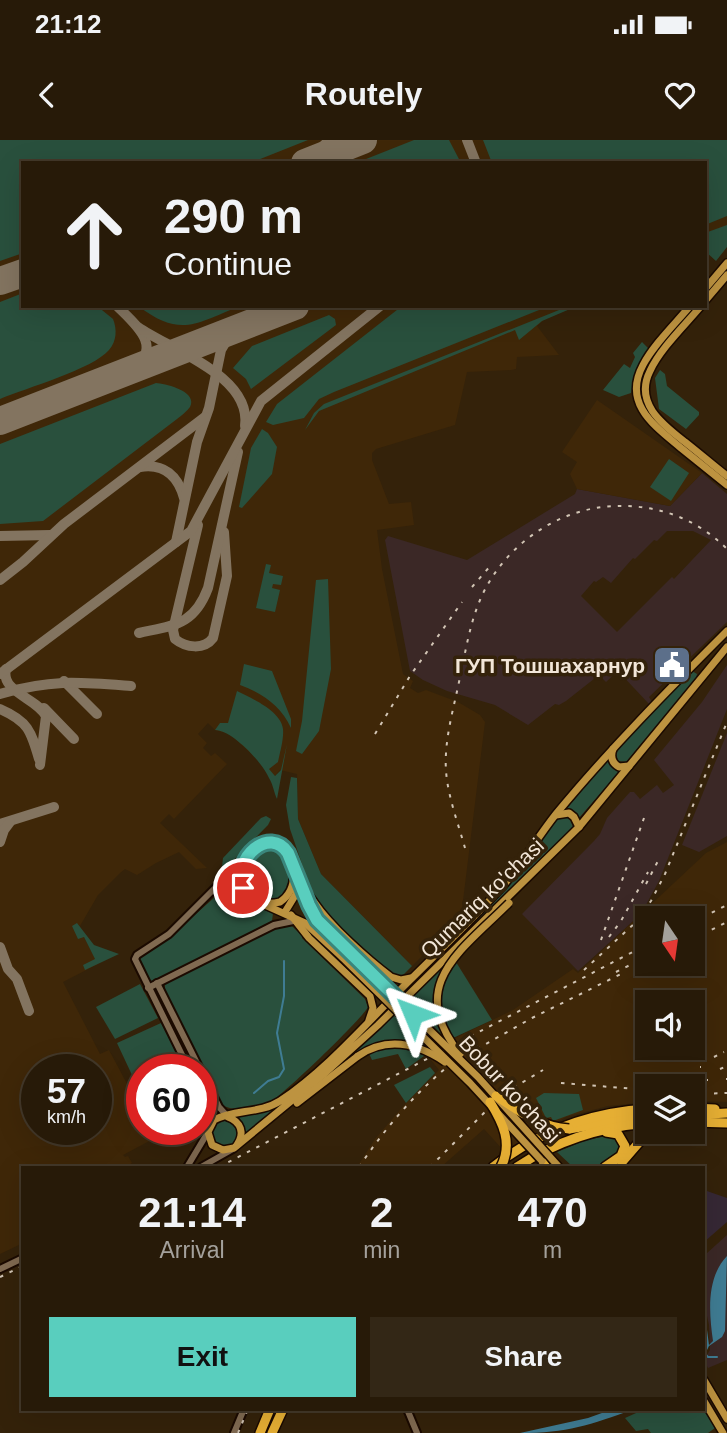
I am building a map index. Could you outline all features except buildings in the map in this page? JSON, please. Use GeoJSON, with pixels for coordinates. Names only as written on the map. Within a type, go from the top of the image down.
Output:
{"type":"FeatureCollection","features":[{"type":"Feature","properties":{"kind":"highway"},"geometry":{"type":"LineString","coordinates":[[493,1099],[534,1121],[559,1128],[584,1128],[635,1119]]}},
{"type":"Feature","properties":{"kind":"highway"},"geometry":{"type":"LineString","coordinates":[[493,1099],[506,1138],[506,1153],[501,1166]]}},
{"type":"Feature","properties":{"kind":"highway"},"geometry":{"type":"LineString","coordinates":[[705,1109],[727,1112]]}},
{"type":"Feature","properties":{"kind":"highway"},"geometry":{"type":"LineString","coordinates":[[494,1166],[520,1148],[560,1128],[605,1114],[635,1111]]}},
{"type":"Feature","properties":{"kind":"highway"},"geometry":{"type":"LineString","coordinates":[[705,1114],[727,1112]]}},
{"type":"Feature","properties":{"kind":"highway"},"geometry":{"type":"LineString","coordinates":[[705,1122],[727,1123]]}},
{"type":"Feature","properties":{"kind":"highway"},"geometry":{"type":"LineString","coordinates":[[527,1166],[545,1161],[580,1136],[635,1125]]}},
{"type":"Feature","properties":{"kind":"highway"},"geometry":{"type":"LineString","coordinates":[[580,1136],[614,1132],[623,1140],[624,1150],[619,1158],[607,1166]]}},
{"type":"Feature","properties":{"kind":"highway"},"geometry":{"type":"LineString","coordinates":[[616,1166],[637,1144]]}},
{"type":"Feature","properties":{"kind":"highway"},"geometry":{"type":"LineString","coordinates":[[522,1166],[545,1161]]}},
{"type":"Feature","properties":{"kind":"highway"},"geometry":{"type":"LineString","coordinates":[[260,1433],[269,1411]]}},
{"type":"Feature","properties":{"kind":"highway"},"geometry":{"type":"LineString","coordinates":[[272,1433],[282,1411]]}},
{"type":"Feature","properties":{"kind":"main road"},"geometry":{"type":"LineString","coordinates":[[707,287],[727,263]]}},
{"type":"Feature","properties":{"kind":"main road"},"geometry":{"type":"LineString","coordinates":[[707,299],[727,275]]}},
{"type":"Feature","properties":{"kind":"main road"},"geometry":{"type":"LineString","coordinates":[[690,310],[643,365],[638,377],[637,395],[643,412],[653,425],[727,476]]}},
{"type":"Feature","properties":{"kind":"main road"},"geometry":{"type":"LineString","coordinates":[[697,456],[727,485]]}},
{"type":"Feature","properties":{"kind":"main road","name":"Qumariq ko'chasi"},"geometry":{"type":"LineString","coordinates":[[217,1118],[264,1108],[279,1101],[321,1067],[368,1023],[508,880],[556,815],[614,749],[727,631]]}},
{"type":"Feature","properties":{"kind":"main road","name":"Qumariq ko'chasi"},"geometry":{"type":"LineString","coordinates":[[203,1166],[234,1148],[267,1123],[378,1025],[553,853],[579,827],[727,647]]}},
{"type":"Feature","properties":{"kind":"main road"},"geometry":{"type":"LineString","coordinates":[[691,667],[700,671],[701,679]]}},
{"type":"Feature","properties":{"kind":"main road"},"geometry":{"type":"LineString","coordinates":[[614,749],[611,757],[614,763],[619,767],[629,766]]}},
{"type":"Feature","properties":{"kind":"main road"},"geometry":{"type":"LineString","coordinates":[[556,815],[563,812],[570,814],[579,827]]}},
{"type":"Feature","properties":{"kind":"main road"},"geometry":{"type":"LineString","coordinates":[[181,1054],[135,962],[136,956],[169,934],[249,854],[264,844],[278,844],[287,850],[297,878],[328,920],[386,973],[401,980],[416,974]]}},
{"type":"Feature","properties":{"kind":"main road"},"geometry":{"type":"LineString","coordinates":[[478,1077],[442,1029],[437,1007],[438,988],[451,960],[509,903],[553,853]]}},
{"type":"Feature","properties":{"kind":"main road"},"geometry":{"type":"LineString","coordinates":[[249,854],[241,866],[240,878],[249,897],[268,903],[282,901],[292,886],[293,868]]}},
{"type":"Feature","properties":{"kind":"main road"},"geometry":{"type":"LineString","coordinates":[[297,878],[292,917],[309,938],[368,993],[373,1008],[368,1023]]}},
{"type":"Feature","properties":{"kind":"main road","name":"Bobur ko'chasi"},"geometry":{"type":"LineString","coordinates":[[297,878],[315,917],[346,955],[471,1083],[493,1099]]}},
{"type":"Feature","properties":{"kind":"main road","name":"Bobur ko'chasi"},"geometry":{"type":"LineString","coordinates":[[249,897],[292,917],[346,955],[478,1077],[545,1161]]}},
{"type":"Feature","properties":{"kind":"main road"},"geometry":{"type":"LineString","coordinates":[[148,988],[292,917]]}},
{"type":"Feature","properties":{"kind":"main road"},"geometry":{"type":"LineString","coordinates":[[274,925],[292,917]]}},
{"type":"Feature","properties":{"kind":"main road"},"geometry":{"type":"LineString","coordinates":[[368,993],[376,993],[383,988],[387,982],[386,973]]}},
{"type":"Feature","properties":{"kind":"main road"},"geometry":{"type":"LineString","coordinates":[[158,984],[193,1054]]}},
{"type":"Feature","properties":{"kind":"main road"},"geometry":{"type":"LineString","coordinates":[[267,1123],[361,1054],[388,1044],[411,1045],[430,1052],[471,1083]]}},
{"type":"Feature","properties":{"kind":"main road"},"geometry":{"type":"LineString","coordinates":[[213,1145],[226,1150],[234,1148],[242,1132],[238,1122],[228,1116],[217,1103]]}},
{"type":"Feature","properties":{"kind":"main road"},"geometry":{"type":"LineString","coordinates":[[188,1166],[200,1145]]}},
{"type":"Feature","properties":{"kind":"main road"},"geometry":{"type":"LineString","coordinates":[[0,1267],[21,1257]]}},
{"type":"Feature","properties":{"kind":"main road"},"geometry":{"type":"LineString","coordinates":[[705,1385],[727,1419]]}},
{"type":"Feature","properties":{"kind":"main road"},"geometry":{"type":"LineString","coordinates":[[705,1403],[723,1433]]}},
{"type":"Feature","properties":{"kind":"main road"},"geometry":{"type":"LineString","coordinates":[[234,1433],[243,1411]]}},
{"type":"Feature","properties":{"kind":"main road"},"geometry":{"type":"LineString","coordinates":[[408,1411],[417,1433]]}},
{"type":"Feature","properties":{"kind":"shaded area"},"geometry":{"type":"Polygon","coordinates":[[[0,140],[727,140],[727,247],[716,261],[707,253],[707,161],[21,161],[21,308],[572,308],[545,319],[537,326],[559,355],[517,357],[516,369],[511,370],[467,372],[455,425],[376,449],[372,453],[372,460],[389,504],[411,502],[414,525],[377,530],[403,674],[413,681],[410,688],[418,693],[426,690],[458,702],[480,715],[485,722],[461,917],[412,966],[321,874],[298,819],[297,774],[280,770],[275,776],[230,734],[215,730],[208,723],[198,734],[207,743],[203,748],[211,756],[215,753],[227,764],[174,819],[169,814],[160,823],[207,868],[196,869],[179,852],[137,875],[125,869],[98,895],[80,926],[77,924],[98,964],[63,982],[100,1054],[21,1054],[21,1145],[112,1145],[112,1056],[126,1082],[126,1145],[142,1145],[123,1155],[128,1156],[132,1163],[130,1166],[21,1166],[21,1244],[0,1254],[0,140]]]}},
{"type":"Feature","properties":{"kind":"shaded area"},"geometry":{"type":"Polygon","coordinates":[[[597,400],[702,473],[670,506],[577,489],[570,474],[577,462],[562,452],[597,400]]]}},
{"type":"Feature","properties":{"kind":"shaded area"},"geometry":{"type":"Polygon","coordinates":[[[702,473],[727,494],[727,622],[649,697],[652,702],[649,704],[618,671],[606,682],[599,675],[566,701],[555,704],[528,725],[495,705],[447,691],[410,671],[385,540],[388,536],[467,560],[575,494],[577,489],[670,506],[702,473]],[[667,531],[633,558],[611,583],[603,577],[594,581],[581,596],[617,632],[711,540],[693,531],[667,531]]]}},
{"type":"Feature","properties":{"kind":"shaded area"},"geometry":{"type":"Polygon","coordinates":[[[727,665],[727,709],[659,881],[645,906],[635,906],[635,919],[578,971],[522,914],[594,841],[607,818],[630,792],[634,792],[640,799],[657,785],[663,793],[674,785],[654,760],[702,702],[727,665]]]}},
{"type":"Feature","properties":{"kind":"shaded area"},"geometry":{"type":"Polygon","coordinates":[[[727,733],[727,836],[699,852],[682,845],[727,733]]]}},
{"type":"Feature","properties":{"kind":"shaded area"},"geometry":{"type":"Polygon","coordinates":[[[727,842],[727,1102],[705,1101],[705,1074],[635,1074],[635,1103],[608,1106],[566,1117],[504,1151],[484,1129],[442,1166],[358,1166],[375,1139],[439,1070],[427,1055],[453,1039],[513,1010],[573,969],[578,973],[635,920],[635,976],[705,976],[705,906],[649,906],[706,853],[727,842]]]}},
{"type":"Feature","properties":{"kind":"shaded area"},"geometry":{"type":"Polygon","coordinates":[[[705,1190],[727,1198],[727,1222],[705,1241],[705,1190]]]}},
{"type":"Feature","properties":{"kind":"shaded area"},"geometry":{"type":"Polygon","coordinates":[[[727,1235],[727,1360],[708,1368],[705,1362],[710,1350],[705,1307],[706,1254],[727,1235]]]}},
{"type":"Feature","properties":{"kind":"green space"},"geometry":{"type":"Polygon","coordinates":[[[0,140],[308,140],[255,161],[21,161],[21,254],[0,261],[0,140]]]}},
{"type":"Feature","properties":{"kind":"green space"},"geometry":{"type":"Polygon","coordinates":[[[414,140],[449,140],[460,161],[361,161],[414,140]]]}},
{"type":"Feature","properties":{"kind":"green space"},"geometry":{"type":"Polygon","coordinates":[[[483,140],[727,140],[727,216],[707,224],[707,161],[491,161],[483,140]]]}},
{"type":"Feature","properties":{"kind":"green space"},"geometry":{"type":"Polygon","coordinates":[[[727,225],[727,247],[716,261],[707,253],[707,232],[727,225]]]}},
{"type":"Feature","properties":{"kind":"green space"},"geometry":{"type":"Polygon","coordinates":[[[21,294],[21,308],[99,308],[113,319],[115,339],[109,350],[89,364],[0,399],[0,302],[21,294]]]}},
{"type":"Feature","properties":{"kind":"green space"},"geometry":{"type":"Polygon","coordinates":[[[141,308],[235,308],[188,325],[177,325],[153,316],[141,308]]]}},
{"type":"Feature","properties":{"kind":"green space"},"geometry":{"type":"Polygon","coordinates":[[[399,308],[544,308],[334,392],[319,399],[304,418],[273,425],[266,422],[277,404],[399,308]]]}},
{"type":"Feature","properties":{"kind":"green space"},"geometry":{"type":"Polygon","coordinates":[[[564,308],[572,308],[542,321],[519,340],[515,330],[319,411],[305,430],[314,413],[324,404],[564,308]]]}},
{"type":"Feature","properties":{"kind":"green space"},"geometry":{"type":"Polygon","coordinates":[[[329,315],[335,319],[336,325],[251,389],[246,379],[233,368],[252,346],[329,315]]]}},
{"type":"Feature","properties":{"kind":"green space"},"geometry":{"type":"Polygon","coordinates":[[[642,342],[649,349],[635,372],[631,393],[619,397],[603,390],[624,364],[630,368],[635,357],[633,353],[642,342]]]}},
{"type":"Feature","properties":{"kind":"green space"},"geometry":{"type":"Polygon","coordinates":[[[660,370],[665,374],[667,386],[699,412],[686,429],[659,409],[655,378],[660,370]]]}},
{"type":"Feature","properties":{"kind":"green space"},"geometry":{"type":"Polygon","coordinates":[[[156,383],[185,393],[191,401],[190,407],[43,521],[0,524],[0,444],[156,383]]]}},
{"type":"Feature","properties":{"kind":"green space"},"geometry":{"type":"Polygon","coordinates":[[[262,429],[277,447],[272,474],[242,508],[239,507],[251,448],[262,429]]]}},
{"type":"Feature","properties":{"kind":"green space"},"geometry":{"type":"Polygon","coordinates":[[[669,459],[689,473],[671,501],[650,487],[669,459]]]}},
{"type":"Feature","properties":{"kind":"green space"},"geometry":{"type":"Polygon","coordinates":[[[266,564],[271,565],[269,573],[283,576],[281,585],[273,584],[272,588],[280,590],[275,612],[256,608],[266,564]]]}},
{"type":"Feature","properties":{"kind":"green space"},"geometry":{"type":"Polygon","coordinates":[[[328,579],[331,669],[319,731],[302,754],[296,751],[302,721],[316,580],[328,579]]]}},
{"type":"Feature","properties":{"kind":"green space"},"geometry":{"type":"Polygon","coordinates":[[[244,664],[272,671],[291,719],[291,728],[282,713],[270,701],[240,685],[244,664]]]}},
{"type":"Feature","properties":{"kind":"green space"},"geometry":{"type":"Polygon","coordinates":[[[692,671],[697,674],[696,678],[626,762],[618,761],[615,752],[692,671]]]}},
{"type":"Feature","properties":{"kind":"green space"},"geometry":{"type":"Polygon","coordinates":[[[237,691],[265,706],[281,722],[283,737],[278,762],[269,769],[275,776],[281,770],[287,744],[277,799],[265,771],[253,756],[230,735],[215,730],[220,723],[228,723],[237,691]]]}},
{"type":"Feature","properties":{"kind":"green space"},"geometry":{"type":"Polygon","coordinates":[[[608,760],[621,770],[578,819],[574,812],[565,810],[608,760]]]}},
{"type":"Feature","properties":{"kind":"green space"},"geometry":{"type":"Polygon","coordinates":[[[291,777],[297,778],[298,819],[321,874],[412,966],[401,977],[390,972],[325,913],[312,893],[290,829],[286,805],[291,777]]]}},
{"type":"Feature","properties":{"kind":"green space"},"geometry":{"type":"Polygon","coordinates":[[[266,816],[271,819],[268,825],[226,868],[222,867],[223,858],[266,816]]]}},
{"type":"Feature","properties":{"kind":"green space"},"geometry":{"type":"Polygon","coordinates":[[[559,816],[569,816],[573,827],[361,1037],[246,1135],[244,1125],[237,1117],[274,1108],[359,1035],[508,887],[559,816]]]}},
{"type":"Feature","properties":{"kind":"green space"},"geometry":{"type":"Polygon","coordinates":[[[274,847],[283,853],[288,863],[288,886],[283,895],[275,900],[264,900],[251,892],[245,876],[246,869],[248,862],[258,852],[274,847]]]}},
{"type":"Feature","properties":{"kind":"green space"},"geometry":{"type":"Polygon","coordinates":[[[225,888],[231,889],[246,904],[273,913],[272,921],[150,983],[139,963],[141,957],[170,937],[225,888]]]}},
{"type":"Feature","properties":{"kind":"green space"},"geometry":{"type":"Polygon","coordinates":[[[77,923],[94,945],[119,954],[85,970],[83,965],[95,959],[84,937],[78,939],[72,926],[77,923]]]}},
{"type":"Feature","properties":{"kind":"green space"},"geometry":{"type":"Polygon","coordinates":[[[292,926],[365,999],[368,1007],[323,1055],[273,1100],[247,1109],[233,1109],[221,1104],[217,1096],[217,1054],[196,1054],[165,991],[165,984],[276,927],[292,926]]]}},
{"type":"Feature","properties":{"kind":"green space"},"geometry":{"type":"Polygon","coordinates":[[[456,962],[492,1020],[453,1038],[444,1019],[442,1000],[446,980],[456,962]]]}},
{"type":"Feature","properties":{"kind":"green space"},"geometry":{"type":"Polygon","coordinates":[[[443,963],[434,999],[441,1034],[406,999],[443,963]]]}},
{"type":"Feature","properties":{"kind":"green space"},"geometry":{"type":"Polygon","coordinates":[[[140,984],[158,1018],[115,1039],[96,1007],[140,984]]]}},
{"type":"Feature","properties":{"kind":"green space"},"geometry":{"type":"Polygon","coordinates":[[[392,1013],[424,1045],[424,1056],[406,1069],[398,1054],[372,1060],[366,1047],[336,1067],[392,1013]]]}},
{"type":"Feature","properties":{"kind":"green space"},"geometry":{"type":"Polygon","coordinates":[[[161,1023],[177,1054],[126,1054],[126,1062],[117,1043],[161,1023]]]}},
{"type":"Feature","properties":{"kind":"green space"},"geometry":{"type":"Polygon","coordinates":[[[430,1067],[435,1073],[406,1103],[394,1085],[430,1067]]]}},
{"type":"Feature","properties":{"kind":"green space"},"geometry":{"type":"Polygon","coordinates":[[[544,1093],[579,1094],[583,1110],[553,1121],[551,1117],[546,1118],[536,1098],[544,1093]]]}},
{"type":"Feature","properties":{"kind":"green space"},"geometry":{"type":"Polygon","coordinates":[[[220,1122],[230,1122],[237,1129],[237,1139],[230,1146],[217,1144],[217,1124],[220,1122]]]}},
{"type":"Feature","properties":{"kind":"green space"},"geometry":{"type":"Polygon","coordinates":[[[612,1135],[622,1144],[618,1147],[619,1151],[598,1166],[572,1166],[557,1152],[586,1140],[612,1135]]]}},
{"type":"Feature","properties":{"kind":"green space"},"geometry":{"type":"Polygon","coordinates":[[[641,1411],[704,1411],[715,1428],[708,1433],[651,1433],[648,1429],[636,1431],[625,1418],[641,1411]]]}},
{"type":"Feature","properties":{"kind":"water"},"geometry":{"type":"Polygon","coordinates":[[[727,1256],[725,1331],[722,1337],[709,1346],[705,1354],[705,1315],[709,1345],[713,1341],[710,1308],[712,1285],[727,1256]]]}},
{"type":"Feature","properties":{"kind":"water"},"geometry":{"type":"Polygon","coordinates":[[[607,1411],[629,1411],[578,1427],[551,1432],[520,1433],[607,1411]]]}},
{"type":"Feature","properties":{"kind":"waterway"},"geometry":{"type":"LineString","coordinates":[[254,1093],[268,1081],[279,1077],[284,1069],[277,1033],[284,996],[284,961]]}},
{"type":"Feature","properties":{"kind":"waterway"},"geometry":{"type":"LineString","coordinates":[[705,1354],[708,1357],[717,1357]]}},
{"type":"Feature","properties":{"kind":"taxiway"},"geometry":{"type":"LineString","coordinates":[[309,161],[329,140]]}},
{"type":"Feature","properties":{"kind":"taxiway"},"geometry":{"type":"LineString","coordinates":[[467,140],[475,161]]}},
{"type":"Feature","properties":{"kind":"taxiway"},"geometry":{"type":"LineString","coordinates":[[119,308],[139,329],[147,345],[141,362],[131,370]]}},
{"type":"Feature","properties":{"kind":"taxiway"},"geometry":{"type":"LineString","coordinates":[[0,674],[191,531],[261,401],[377,308]]}},
{"type":"Feature","properties":{"kind":"taxiway"},"geometry":{"type":"LineString","coordinates":[[176,542],[197,442],[209,408],[221,350],[230,335],[243,326]]}},
{"type":"Feature","properties":{"kind":"taxiway"},"geometry":{"type":"LineString","coordinates":[[138,327],[206,366],[223,379],[236,393],[244,408],[245,426]]}},
{"type":"Feature","properties":{"kind":"taxiway"},"geometry":{"type":"LineString","coordinates":[[164,357],[185,355]]}},
{"type":"Feature","properties":{"kind":"taxiway"},"geometry":{"type":"LineString","coordinates":[[0,580],[64,524],[205,417]]}},
{"type":"Feature","properties":{"kind":"taxiway"},"geometry":{"type":"LineString","coordinates":[[139,633],[182,621],[196,610],[202,600],[208,588],[238,452]]}},
{"type":"Feature","properties":{"kind":"taxiway"},"geometry":{"type":"LineString","coordinates":[[140,467],[156,467],[169,473],[178,483],[184,498]]}},
{"type":"Feature","properties":{"kind":"taxiway"},"geometry":{"type":"LineString","coordinates":[[198,525],[173,630],[175,639],[189,646],[200,646],[213,638],[227,576],[224,532]]}},
{"type":"Feature","properties":{"kind":"taxiway"},"geometry":{"type":"LineString","coordinates":[[0,536],[51,535]]}},
{"type":"Feature","properties":{"kind":"taxiway"},"geometry":{"type":"LineString","coordinates":[[6,669],[8,684],[46,716],[40,765]]}},
{"type":"Feature","properties":{"kind":"taxiway"},"geometry":{"type":"LineString","coordinates":[[64,681],[97,714]]}},
{"type":"Feature","properties":{"kind":"taxiway"},"geometry":{"type":"LineString","coordinates":[[0,694],[35,686],[66,683],[131,686]]}},
{"type":"Feature","properties":{"kind":"taxiway"},"geometry":{"type":"LineString","coordinates":[[44,708],[74,739]]}},
{"type":"Feature","properties":{"kind":"taxiway"},"geometry":{"type":"LineString","coordinates":[[0,709],[17,718],[27,728],[39,759]]}},
{"type":"Feature","properties":{"kind":"taxiway"},"geometry":{"type":"LineString","coordinates":[[0,824],[54,807]]}},
{"type":"Feature","properties":{"kind":"taxiway"},"geometry":{"type":"LineString","coordinates":[[0,842],[10,822]]}},
{"type":"Feature","properties":{"kind":"taxiway"},"geometry":{"type":"LineString","coordinates":[[0,947],[8,969],[17,979],[29,1011]]}},
{"type":"Feature","properties":{"kind":"runway"},"geometry":{"type":"LineString","coordinates":[[310,161],[363,140]]}},
{"type":"Feature","properties":{"kind":"runway"},"geometry":{"type":"LineString","coordinates":[[0,281],[21,274]]}},
{"type":"Feature","properties":{"kind":"runway"},"geometry":{"type":"LineString","coordinates":[[0,421],[290,308]]}},
{"type":"Feature","properties":{"kind":"railway"},"geometry":{"type":"LineString","coordinates":[[465,848],[447,781],[448,737],[473,620],[490,580],[503,563],[535,533],[554,522],[595,508],[617,506],[648,508],[676,516],[703,529],[727,549]]}},
{"type":"Feature","properties":{"kind":"railway"},"geometry":{"type":"LineString","coordinates":[[472,587],[492,564]]}},
{"type":"Feature","properties":{"kind":"railway"},"geometry":{"type":"LineString","coordinates":[[375,734],[410,676],[462,602]]}},
{"type":"Feature","properties":{"kind":"railway"},"geometry":{"type":"LineString","coordinates":[[584,970],[636,922],[651,901],[665,874],[727,722]]}},
{"type":"Feature","properties":{"kind":"railway"},"geometry":{"type":"LineString","coordinates":[[601,940],[644,818]]}},
{"type":"Feature","properties":{"kind":"railway"},"geometry":{"type":"LineString","coordinates":[[646,884],[659,859]]}},
{"type":"Feature","properties":{"kind":"railway"},"geometry":{"type":"LineString","coordinates":[[609,937],[648,872]]}},
{"type":"Feature","properties":{"kind":"railway"},"geometry":{"type":"LineString","coordinates":[[705,916],[727,905]]}},
{"type":"Feature","properties":{"kind":"railway"},"geometry":{"type":"LineString","coordinates":[[705,933],[727,922]]}},
{"type":"Feature","properties":{"kind":"railway"},"geometry":{"type":"LineString","coordinates":[[221,1166],[635,951]]}},
{"type":"Feature","properties":{"kind":"railway"},"geometry":{"type":"LineString","coordinates":[[616,972],[635,962]]}},
{"type":"Feature","properties":{"kind":"railway"},"geometry":{"type":"LineString","coordinates":[[477,1049],[532,1018],[625,972]]}},
{"type":"Feature","properties":{"kind":"railway"},"geometry":{"type":"LineString","coordinates":[[360,1166],[414,1098],[447,1067],[483,1041]]}},
{"type":"Feature","properties":{"kind":"railway"},"geometry":{"type":"LineString","coordinates":[[714,1057],[724,1052]]}},
{"type":"Feature","properties":{"kind":"railway"},"geometry":{"type":"LineString","coordinates":[[720,1069],[727,1066]]}},
{"type":"Feature","properties":{"kind":"railway"},"geometry":{"type":"LineString","coordinates":[[431,1166],[503,1094],[543,1070]]}},
{"type":"Feature","properties":{"kind":"railway"},"geometry":{"type":"LineString","coordinates":[[561,1083],[635,1089]]}},
{"type":"Feature","properties":{"kind":"railway"},"geometry":{"type":"LineString","coordinates":[[705,1094],[727,1093]]}},
{"type":"Feature","properties":{"kind":"railway"},"geometry":{"type":"LineString","coordinates":[[0,1277],[21,1267]]}},
{"type":"Feature","properties":{"kind":"railway"},"geometry":{"type":"LineString","coordinates":[[238,1433],[247,1411]]}},
{"type":"Feature","properties":{"kind":"place","name":"ГУП Тошшахарнур"},"geometry":{"type":"Point","coordinates":[672,665]}},
{"type":"Feature","properties":{"kind":"route"},"geometry":{"type":"LineString","coordinates":[[243,888],[240,870],[248,855],[267,843],[283,846],[317,920],[413,1014]]}}]}
